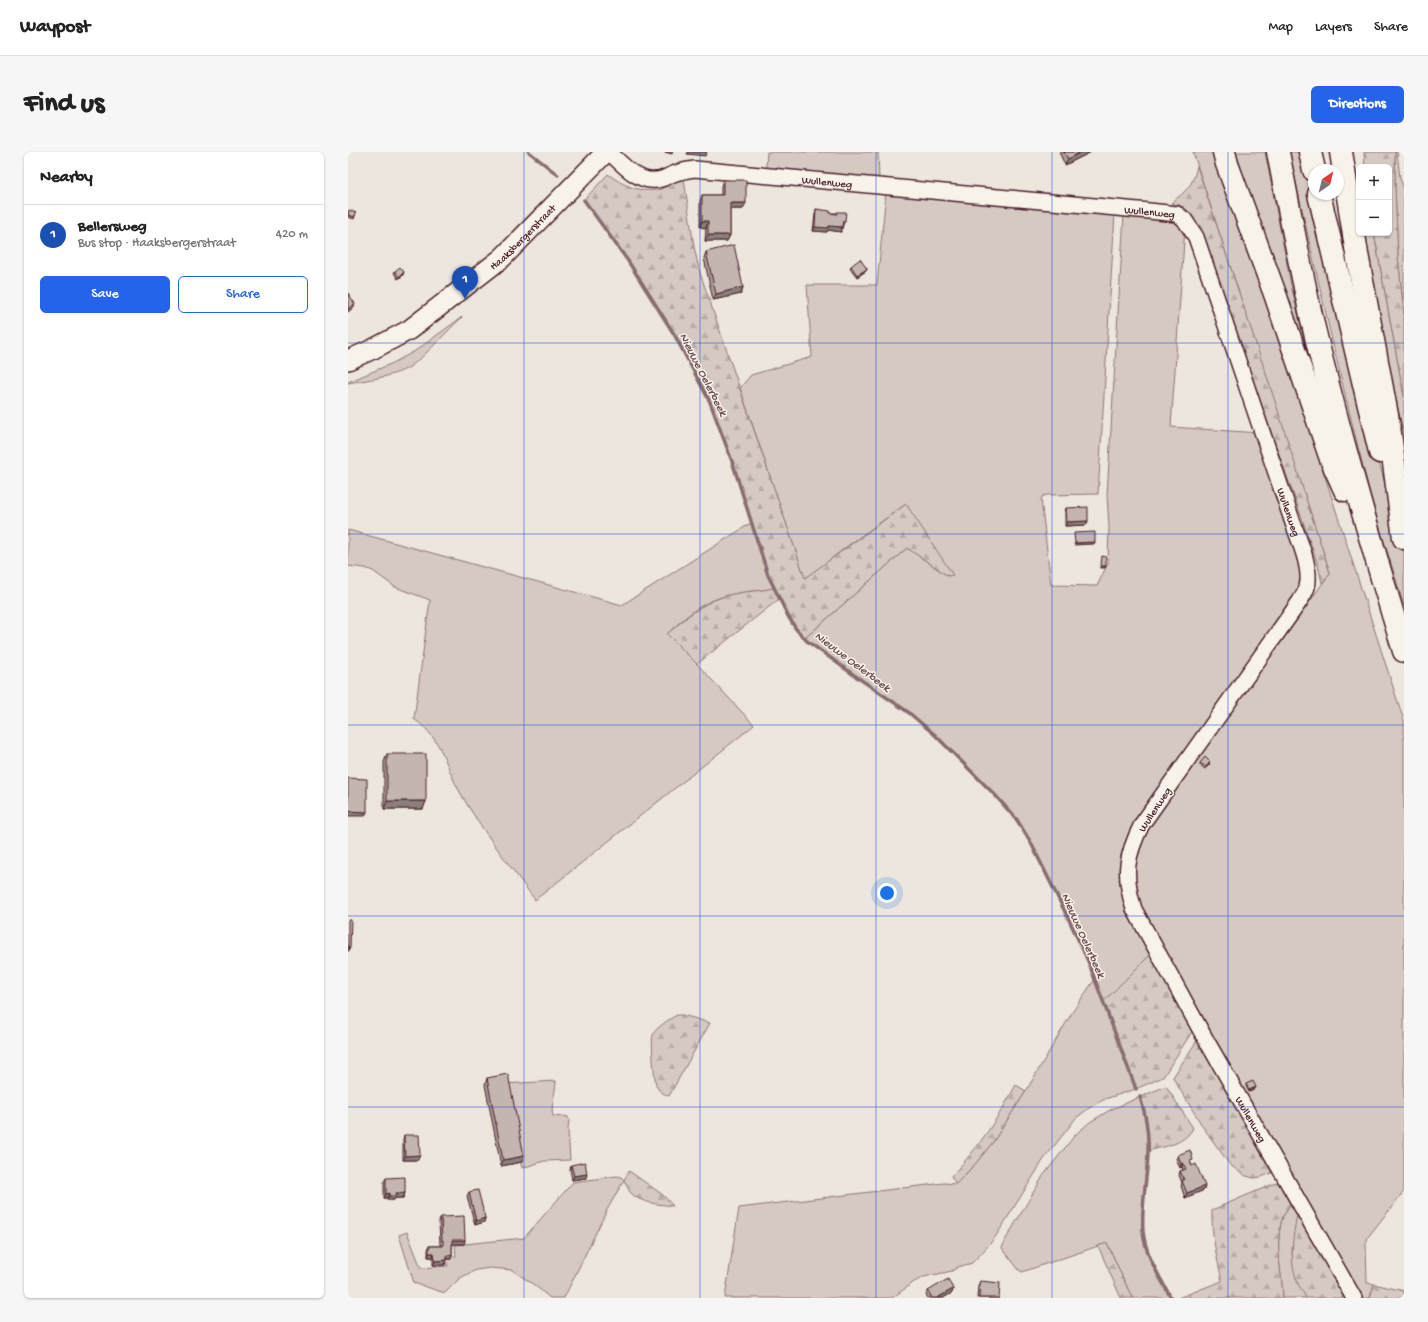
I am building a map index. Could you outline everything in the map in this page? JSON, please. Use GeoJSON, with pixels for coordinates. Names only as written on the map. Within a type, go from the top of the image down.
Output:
{"type":"FeatureCollection","features":[{"type":"Feature","properties":{"kind":"highway"},"geometry":{"type":"LineString","coordinates":[[1224,152],[1331,459],[1374,551]]}},
{"type":"Feature","properties":{"kind":"highway"},"geometry":{"type":"LineString","coordinates":[[1278,152],[1313,323],[1342,438],[1404,651]]}},
{"type":"Feature","properties":{"kind":"highway"},"geometry":{"type":"LineString","coordinates":[[1310,152],[1313,164]]}},
{"type":"Feature","properties":{"kind":"highway"},"geometry":{"type":"LineString","coordinates":[[1341,152],[1344,179],[1389,426],[1404,539]]}},
{"type":"Feature","properties":{"kind":"highway"},"geometry":{"type":"LineString","coordinates":[[1320,200],[1379,449],[1404,539]]}},
{"type":"Feature","properties":{"kind":"main road","name":"Haaksbergerstraat"},"geometry":{"type":"LineString","coordinates":[[348,360],[373,349],[408,330],[502,258],[608,152]]}},
{"type":"Feature","properties":{"kind":"street","name":"Wullenweg"},"geometry":{"type":"LineString","coordinates":[[608,152],[637,176],[648,180],[656,180],[684,170],[695,169],[1177,214],[1184,218],[1196,237],[1306,562],[1308,576],[1307,587],[1300,601],[1142,824],[1130,853],[1127,875],[1134,909],[1201,1031],[1354,1298]]}},
{"type":"Feature","properties":{"kind":"green space"},"geometry":{"type":"Polygon","coordinates":[[[767,152],[878,152],[879,179],[766,169],[767,152]]]}},
{"type":"Feature","properties":{"kind":"green space"},"geometry":{"type":"Polygon","coordinates":[[[1193,152],[1220,152],[1404,721],[1404,1191],[1368,1237],[1366,1244],[1367,1283],[1374,1284],[1370,1298],[1358,1298],[1143,916],[1132,873],[1144,833],[1330,573],[1193,152]]]}},
{"type":"Feature","properties":{"kind":"green space"},"geometry":{"type":"Polygon","coordinates":[[[1236,152],[1265,152],[1291,285],[1319,401],[1256,216],[1236,152]]]}},
{"type":"Feature","properties":{"kind":"green space"},"geometry":{"type":"Polygon","coordinates":[[[1289,152],[1305,152],[1308,166],[1308,200],[1315,200],[1371,433],[1404,553],[1404,606],[1374,507],[1348,408],[1289,152]]]}},
{"type":"Feature","properties":{"kind":"green space"},"geometry":{"type":"Polygon","coordinates":[[[1364,152],[1395,152],[1398,256],[1404,315],[1404,396],[1375,236],[1392,236],[1392,164],[1365,164],[1364,152]]]}},
{"type":"Feature","properties":{"kind":"green space"},"geometry":{"type":"Polygon","coordinates":[[[1395,152],[1397,152],[1400,178],[1404,189],[1404,315],[1398,256],[1395,152]]]}},
{"type":"Feature","properties":{"kind":"green space"},"geometry":{"type":"Polygon","coordinates":[[[1197,166],[1330,573],[1322,583],[1318,565],[1297,504],[1194,218],[1184,207],[1171,203],[1188,188],[1193,179],[1197,166]]]}},
{"type":"Feature","properties":{"kind":"green space"},"geometry":{"type":"Polygon","coordinates":[[[608,174],[633,188],[647,190],[661,189],[684,179],[694,247],[700,273],[805,578],[906,504],[953,575],[948,576],[907,548],[805,638],[796,629],[779,599],[697,664],[667,634],[697,610],[714,600],[743,592],[774,588],[768,575],[733,464],[710,402],[674,334],[628,261],[584,200],[608,174]]]}},
{"type":"Feature","properties":{"kind":"green space"},"geometry":{"type":"Polygon","coordinates":[[[886,192],[1115,213],[1098,494],[1047,495],[1043,496],[1041,499],[1051,585],[1097,586],[1108,563],[1109,526],[1107,495],[1124,214],[1173,218],[1185,227],[1171,427],[1260,433],[1299,556],[1302,579],[1293,604],[1131,829],[1124,848],[1120,865],[1122,894],[1127,908],[1151,954],[1103,1002],[1136,1089],[1105,1099],[1092,1106],[1076,1118],[1044,1159],[998,1233],[972,1263],[958,1267],[952,1271],[924,1277],[914,1282],[892,1298],[725,1298],[739,1208],[944,1183],[956,1184],[993,1142],[1026,1091],[1073,1011],[1095,979],[1050,880],[1017,820],[995,795],[923,724],[821,652],[805,638],[907,548],[948,576],[906,504],[850,544],[805,579],[740,388],[751,375],[812,357],[807,285],[877,285],[886,192]]]}},
{"type":"Feature","properties":{"kind":"green space"},"geometry":{"type":"Polygon","coordinates":[[[1365,236],[1375,236],[1404,396],[1404,436],[1387,360],[1365,236]]]}},
{"type":"Feature","properties":{"kind":"green space"},"geometry":{"type":"Polygon","coordinates":[[[462,317],[429,351],[408,368],[387,376],[348,383],[393,363],[415,351],[462,317]]]}},
{"type":"Feature","properties":{"kind":"green space"},"geometry":{"type":"Polygon","coordinates":[[[751,523],[774,589],[736,593],[718,598],[692,612],[667,634],[754,725],[535,900],[469,808],[455,783],[438,744],[424,727],[414,719],[430,600],[395,587],[373,571],[365,568],[348,566],[348,530],[622,605],[751,523]]]}},
{"type":"Feature","properties":{"kind":"green space"},"geometry":{"type":"Polygon","coordinates":[[[1151,954],[1193,1030],[1163,1077],[1136,1089],[1103,1002],[1151,954]]]}},
{"type":"Feature","properties":{"kind":"green space"},"geometry":{"type":"Polygon","coordinates":[[[677,1015],[683,1015],[710,1023],[669,1096],[664,1094],[657,1087],[653,1061],[652,1039],[657,1029],[677,1015]]]}},
{"type":"Feature","properties":{"kind":"green space"},"geometry":{"type":"Polygon","coordinates":[[[1198,1039],[1272,1173],[1254,1178],[1246,1176],[1230,1165],[1203,1127],[1176,1083],[1173,1077],[1198,1039]]]}},
{"type":"Feature","properties":{"kind":"green space"},"geometry":{"type":"Polygon","coordinates":[[[556,1081],[552,1112],[553,1116],[568,1117],[570,1160],[544,1161],[522,1168],[502,1084],[556,1081]]]}},
{"type":"Feature","properties":{"kind":"green space"},"geometry":{"type":"Polygon","coordinates":[[[1016,1085],[1026,1091],[993,1142],[956,1184],[951,1176],[961,1166],[987,1133],[1016,1085]]]}},
{"type":"Feature","properties":{"kind":"green space"},"geometry":{"type":"Polygon","coordinates":[[[1166,1086],[1193,1128],[1185,1138],[1174,1144],[1148,1151],[1145,1117],[1140,1097],[1166,1086]]]}},
{"type":"Feature","properties":{"kind":"green space"},"geometry":{"type":"Polygon","coordinates":[[[1140,1097],[1145,1114],[1147,1130],[1142,1214],[1144,1240],[1154,1266],[1171,1298],[1132,1298],[1107,1243],[1022,1272],[1019,1270],[1002,1248],[1043,1176],[1075,1135],[1090,1122],[1110,1110],[1140,1097]]]}},
{"type":"Feature","properties":{"kind":"green space"},"geometry":{"type":"Polygon","coordinates":[[[629,1171],[663,1195],[673,1206],[650,1203],[634,1196],[630,1192],[624,1180],[629,1171]]]}},
{"type":"Feature","properties":{"kind":"green space"},"geometry":{"type":"Polygon","coordinates":[[[617,1176],[624,1180],[607,1210],[564,1298],[550,1298],[512,1270],[490,1268],[476,1270],[460,1278],[445,1293],[414,1283],[399,1235],[407,1232],[421,1268],[448,1266],[445,1257],[456,1256],[455,1245],[524,1238],[573,1182],[617,1176]]]}},
{"type":"Feature","properties":{"kind":"green space"},"geometry":{"type":"Polygon","coordinates":[[[1278,1182],[1290,1204],[1282,1218],[1279,1232],[1283,1298],[1178,1298],[1222,1281],[1213,1237],[1212,1210],[1278,1182]]]}},
{"type":"Feature","properties":{"kind":"green space"},"geometry":{"type":"Polygon","coordinates":[[[1290,1204],[1297,1215],[1292,1253],[1306,1298],[1283,1298],[1279,1232],[1282,1218],[1290,1204]]]}},
{"type":"Feature","properties":{"kind":"green space"},"geometry":{"type":"Polygon","coordinates":[[[1297,1215],[1345,1298],[1306,1298],[1299,1286],[1294,1271],[1292,1255],[1297,1215]]]}},
{"type":"Feature","properties":{"kind":"green space"},"geometry":{"type":"Polygon","coordinates":[[[1107,1243],[1132,1298],[1121,1298],[1098,1246],[1107,1243]]]}},
{"type":"Feature","properties":{"kind":"green space"},"geometry":{"type":"Polygon","coordinates":[[[1374,1284],[1404,1291],[1404,1298],[1370,1298],[1374,1284]]]}},
{"type":"Feature","properties":{"kind":"building"},"geometry":{"type":"Polygon","coordinates":[[[1064,152],[1081,152],[1068,159],[1064,152]]]}},
{"type":"Feature","properties":{"kind":"building"},"geometry":{"type":"Polygon","coordinates":[[[723,180],[746,180],[746,203],[730,203],[730,235],[708,235],[708,221],[702,221],[702,195],[723,195],[723,180]]]}},
{"type":"Feature","properties":{"kind":"building"},"geometry":{"type":"Polygon","coordinates":[[[816,209],[830,211],[830,213],[837,214],[837,212],[846,212],[845,221],[843,220],[842,227],[815,227],[816,209]]]}},
{"type":"Feature","properties":{"kind":"building"},"geometry":{"type":"Polygon","coordinates":[[[349,210],[356,213],[354,217],[348,215],[349,210]]]}},
{"type":"Feature","properties":{"kind":"building"},"geometry":{"type":"Polygon","coordinates":[[[734,245],[743,287],[716,294],[706,252],[734,245]]]}},
{"type":"Feature","properties":{"kind":"building"},"geometry":{"type":"Polygon","coordinates":[[[860,259],[867,269],[857,275],[851,266],[860,259]]]}},
{"type":"Feature","properties":{"kind":"building"},"geometry":{"type":"Polygon","coordinates":[[[400,267],[404,272],[399,277],[395,271],[400,267]]]}},
{"type":"Feature","properties":{"kind":"building"},"geometry":{"type":"Polygon","coordinates":[[[348,293],[355,304],[348,309],[348,293]]]}},
{"type":"Feature","properties":{"kind":"building"},"geometry":{"type":"Polygon","coordinates":[[[1088,507],[1088,521],[1067,522],[1066,508],[1088,507]]]}},
{"type":"Feature","properties":{"kind":"building"},"geometry":{"type":"Polygon","coordinates":[[[1095,532],[1095,542],[1075,543],[1074,533],[1095,532]]]}},
{"type":"Feature","properties":{"kind":"building"},"geometry":{"type":"Polygon","coordinates":[[[1102,556],[1106,557],[1106,566],[1101,566],[1102,556]]]}},
{"type":"Feature","properties":{"kind":"building"},"geometry":{"type":"Polygon","coordinates":[[[387,754],[426,754],[426,801],[387,801],[387,754]]]}},
{"type":"Feature","properties":{"kind":"building"},"geometry":{"type":"Polygon","coordinates":[[[1205,757],[1210,762],[1206,767],[1200,763],[1205,757]]]}},
{"type":"Feature","properties":{"kind":"building"},"geometry":{"type":"Polygon","coordinates":[[[348,778],[367,779],[367,812],[348,811],[348,778]]]}},
{"type":"Feature","properties":{"kind":"building"},"geometry":{"type":"Polygon","coordinates":[[[348,920],[351,920],[350,947],[348,947],[348,920]]]}},
{"type":"Feature","properties":{"kind":"building"},"geometry":{"type":"Polygon","coordinates":[[[508,1074],[524,1156],[503,1160],[487,1078],[508,1074]]]}},
{"type":"Feature","properties":{"kind":"building"},"geometry":{"type":"Polygon","coordinates":[[[1253,1081],[1256,1087],[1249,1090],[1246,1084],[1253,1081]]]}},
{"type":"Feature","properties":{"kind":"building"},"geometry":{"type":"Polygon","coordinates":[[[404,1135],[419,1135],[420,1155],[405,1156],[404,1135]]]}},
{"type":"Feature","properties":{"kind":"building"},"geometry":{"type":"Polygon","coordinates":[[[1190,1150],[1193,1160],[1190,1161],[1192,1166],[1196,1164],[1205,1186],[1187,1193],[1180,1171],[1186,1169],[1183,1163],[1181,1164],[1178,1155],[1190,1150]]]}},
{"type":"Feature","properties":{"kind":"building"},"geometry":{"type":"Polygon","coordinates":[[[585,1162],[587,1174],[574,1176],[571,1165],[585,1162]]]}},
{"type":"Feature","properties":{"kind":"building"},"geometry":{"type":"Polygon","coordinates":[[[405,1177],[405,1193],[396,1193],[396,1196],[389,1196],[389,1193],[386,1194],[386,1178],[405,1177]]]}},
{"type":"Feature","properties":{"kind":"building"},"geometry":{"type":"Polygon","coordinates":[[[478,1190],[485,1218],[476,1221],[469,1192],[478,1190]]]}},
{"type":"Feature","properties":{"kind":"building"},"geometry":{"type":"Polygon","coordinates":[[[464,1216],[465,1240],[452,1240],[452,1255],[447,1255],[447,1260],[435,1261],[434,1253],[429,1253],[429,1246],[443,1246],[441,1217],[464,1216]]]}},
{"type":"Feature","properties":{"kind":"building"},"geometry":{"type":"Polygon","coordinates":[[[948,1279],[953,1289],[937,1298],[932,1298],[928,1291],[948,1279]]]}},
{"type":"Feature","properties":{"kind":"building"},"geometry":{"type":"Polygon","coordinates":[[[980,1281],[1000,1283],[999,1298],[979,1298],[980,1281]]]}},
{"type":"Feature","properties":{"kind":"waterway","name":"Nieuwe Oelerbeek"},"geometry":{"type":"LineString","coordinates":[[529,152],[558,175]]}},
{"type":"Feature","properties":{"kind":"waterway","name":"Nieuwe Oelerbeek"},"geometry":{"type":"LineString","coordinates":[[584,200],[628,261],[674,334],[710,402],[733,464],[768,575],[796,629],[807,641],[908,712],[934,734],[995,795],[1017,820],[1031,843],[1088,961],[1136,1089]]}},
{"type":"Feature","properties":{"kind":"waterway","name":"Nieuwe Oelerbeek"},"geometry":{"type":"LineString","coordinates":[[1140,1097],[1144,1111],[1148,1140],[1143,1212],[1144,1240],[1154,1266],[1171,1298]]}},
{"type":"Feature","properties":{"kind":"place","name":"Bellersweg"},"geometry":{"type":"Point","coordinates":[465,299]}}]}
